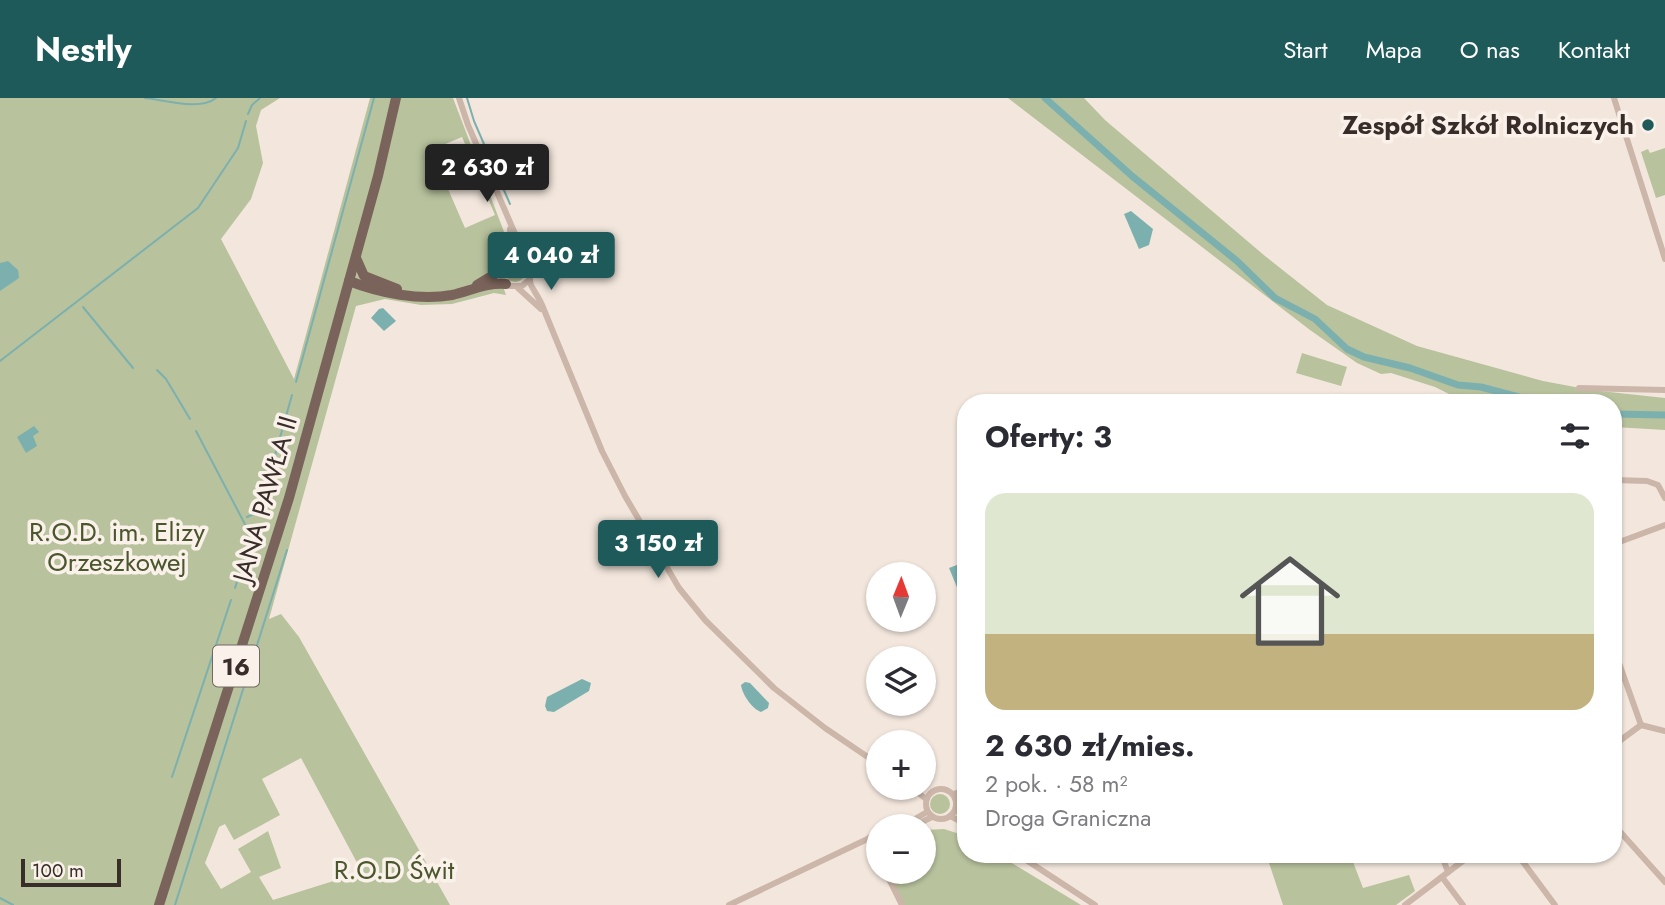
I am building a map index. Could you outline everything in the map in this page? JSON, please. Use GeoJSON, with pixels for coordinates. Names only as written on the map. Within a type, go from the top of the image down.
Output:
{"type":"FeatureCollection","features":[{"type":"Feature","properties":{"kind":"main road","name":"JANA PAWŁA II"},"geometry":{"type":"LineString","coordinates":[[159,905],[264,580],[356,257],[396,99]]}},
{"type":"Feature","properties":{"kind":"main road"},"geometry":{"type":"LineString","coordinates":[[356,257],[364,276],[410,295]]}},
{"type":"Feature","properties":{"kind":"main road"},"geometry":{"type":"LineString","coordinates":[[470,289],[500,271]]}},
{"type":"Feature","properties":{"kind":"main road"},"geometry":{"type":"LineString","coordinates":[[349,281],[384,292],[443,296],[497,283],[506,284]]}},
{"type":"Feature","properties":{"kind":"street"},"geometry":{"type":"LineString","coordinates":[[459,98],[523,259],[531,270],[530,279],[613,474],[679,588],[705,620],[774,688],[803,712],[866,756]]}},
{"type":"Feature","properties":{"kind":"street"},"geometry":{"type":"LineString","coordinates":[[1614,98],[1665,259]]}},
{"type":"Feature","properties":{"kind":"street"},"geometry":{"type":"LineString","coordinates":[[508,259],[512,245],[510,223]]}},
{"type":"Feature","properties":{"kind":"street"},"geometry":{"type":"LineString","coordinates":[[523,259],[508,259],[500,271],[506,284],[518,287],[533,299],[544,313]]}},
{"type":"Feature","properties":{"kind":"street"},"geometry":{"type":"LineString","coordinates":[[518,287],[530,279]]}},
{"type":"Feature","properties":{"kind":"street"},"geometry":{"type":"LineString","coordinates":[[1579,388],[1665,390]]}},
{"type":"Feature","properties":{"kind":"street"},"geometry":{"type":"LineString","coordinates":[[1622,480],[1647,481],[1658,485],[1665,498]]}},
{"type":"Feature","properties":{"kind":"street"},"geometry":{"type":"LineString","coordinates":[[1622,541],[1665,526]]}},
{"type":"Feature","properties":{"kind":"street"},"geometry":{"type":"LineString","coordinates":[[1622,672],[1641,725]]}},
{"type":"Feature","properties":{"kind":"street"},"geometry":{"type":"LineString","coordinates":[[1641,725],[1665,731]]}},
{"type":"Feature","properties":{"kind":"street"},"geometry":{"type":"LineString","coordinates":[[1622,739],[1641,725]]}},
{"type":"Feature","properties":{"kind":"street"},"geometry":{"type":"LineString","coordinates":[[936,792],[944,789],[954,798],[955,810],[942,820],[936,817]]}},
{"type":"Feature","properties":{"kind":"street"},"geometry":{"type":"LineString","coordinates":[[928,800],[930,814]]}},
{"type":"Feature","properties":{"kind":"street"},"geometry":{"type":"LineString","coordinates":[[950,816],[957,820]]}},
{"type":"Feature","properties":{"kind":"street"},"geometry":{"type":"LineString","coordinates":[[1622,834],[1665,882]]}},
{"type":"Feature","properties":{"kind":"street"},"geometry":{"type":"LineString","coordinates":[[729,905],[866,840]]}},
{"type":"Feature","properties":{"kind":"street"},"geometry":{"type":"LineString","coordinates":[[1031,863],[1095,905]]}},
{"type":"Feature","properties":{"kind":"street"},"geometry":{"type":"LineString","coordinates":[[1443,863],[1445,874],[1463,905]]}},
{"type":"Feature","properties":{"kind":"street"},"geometry":{"type":"LineString","coordinates":[[1405,905],[1460,863]]}},
{"type":"Feature","properties":{"kind":"street"},"geometry":{"type":"LineString","coordinates":[[1524,863],[1555,905]]}},
{"type":"Feature","properties":{"kind":"street"},"geometry":{"type":"LineString","coordinates":[[892,884],[902,905]]}},
{"type":"Feature","properties":{"kind":"green space"},"geometry":{"type":"Polygon","coordinates":[[[0,98],[280,98],[261,110],[256,126],[263,163],[251,199],[221,239],[294,379],[370,98],[453,98],[506,237],[505,247],[494,260],[506,295],[494,293],[452,304],[421,305],[385,299],[356,306],[269,619],[281,614],[299,637],[450,905],[0,905],[0,98]],[[462,137],[431,150],[465,228],[495,215],[462,137]],[[301,758],[262,779],[280,815],[234,840],[225,824],[219,827],[205,863],[221,889],[251,872],[238,849],[268,831],[281,868],[259,877],[273,900],[362,872],[301,758]]]}},
{"type":"Feature","properties":{"kind":"green space"},"geometry":{"type":"Polygon","coordinates":[[[1008,98],[1084,98],[1105,120],[1327,305],[1417,346],[1543,381],[1591,390],[1665,398],[1665,430],[1622,427],[1622,394],[1449,394],[1391,373],[1381,374],[1357,363],[1310,330],[1008,98]]]}},
{"type":"Feature","properties":{"kind":"green space"},"geometry":{"type":"Polygon","coordinates":[[[1665,148],[1665,195],[1656,198],[1641,152],[1648,149],[1650,153],[1665,148]]]}},
{"type":"Feature","properties":{"kind":"green space"},"geometry":{"type":"Polygon","coordinates":[[[515,262],[522,265],[525,272],[522,279],[515,282],[508,279],[505,272],[508,265],[515,262]]]}},
{"type":"Feature","properties":{"kind":"green space"},"geometry":{"type":"Polygon","coordinates":[[[1302,353],[1347,367],[1341,386],[1296,373],[1302,353]]]}},
{"type":"Feature","properties":{"kind":"green space"},"geometry":{"type":"Polygon","coordinates":[[[936,795],[944,795],[949,800],[949,808],[944,813],[936,813],[931,808],[931,800],[936,800],[936,795]]]}},
{"type":"Feature","properties":{"kind":"green space"},"geometry":{"type":"Polygon","coordinates":[[[936,829],[944,829],[957,833],[957,863],[1012,863],[1081,905],[899,905],[888,884],[936,884],[936,829]]]}},
{"type":"Feature","properties":{"kind":"green space"},"geometry":{"type":"Polygon","coordinates":[[[1269,863],[1353,863],[1363,888],[1409,875],[1415,891],[1396,905],[1283,905],[1269,863]]]}},
{"type":"Feature","properties":{"kind":"water"},"geometry":{"type":"Polygon","coordinates":[[[1131,211],[1153,229],[1149,245],[1139,249],[1124,214],[1131,211]]]}},
{"type":"Feature","properties":{"kind":"water"},"geometry":{"type":"Polygon","coordinates":[[[8,261],[18,270],[19,278],[0,291],[0,263],[8,261]]]}},
{"type":"Feature","properties":{"kind":"water"},"geometry":{"type":"Polygon","coordinates":[[[383,308],[396,321],[384,331],[371,318],[383,308]]]}},
{"type":"Feature","properties":{"kind":"water"},"geometry":{"type":"Polygon","coordinates":[[[34,426],[39,432],[33,436],[37,446],[26,453],[17,437],[34,426]]]}},
{"type":"Feature","properties":{"kind":"water"},"geometry":{"type":"Polygon","coordinates":[[[957,565],[957,587],[949,568],[957,565]]]}},
{"type":"Feature","properties":{"kind":"water"},"geometry":{"type":"Polygon","coordinates":[[[582,679],[591,683],[589,691],[554,712],[547,711],[547,697],[582,679]]]}},
{"type":"Feature","properties":{"kind":"water"},"geometry":{"type":"Polygon","coordinates":[[[750,683],[769,703],[768,708],[761,712],[751,705],[742,689],[741,685],[750,683]]]}},
{"type":"Feature","properties":{"kind":"waterway"},"geometry":{"type":"LineString","coordinates":[[145,98],[192,104],[201,104],[216,98]]}},
{"type":"Feature","properties":{"kind":"waterway"},"geometry":{"type":"LineString","coordinates":[[248,114],[252,105],[260,98]]}},
{"type":"Feature","properties":{"kind":"waterway"},"geometry":{"type":"LineString","coordinates":[[296,382],[374,98]]}},
{"type":"Feature","properties":{"kind":"waterway"},"geometry":{"type":"LineString","coordinates":[[467,98],[474,121],[510,204]]}},
{"type":"Feature","properties":{"kind":"waterway"},"geometry":{"type":"LineString","coordinates":[[1045,98],[1132,176],[1237,261],[1275,298],[1315,319],[1347,349],[1364,357],[1410,368],[1458,385],[1481,387],[1508,394]]}},
{"type":"Feature","properties":{"kind":"waterway"},"geometry":{"type":"LineString","coordinates":[[0,361],[198,208],[238,148],[246,121]]}},
{"type":"Feature","properties":{"kind":"waterway"},"geometry":{"type":"LineString","coordinates":[[83,307],[133,368]]}},
{"type":"Feature","properties":{"kind":"waterway"},"geometry":{"type":"LineString","coordinates":[[157,370],[166,379],[190,419]]}},
{"type":"Feature","properties":{"kind":"waterway"},"geometry":{"type":"LineString","coordinates":[[247,517],[259,512],[292,395]]}},
{"type":"Feature","properties":{"kind":"waterway"},"geometry":{"type":"LineString","coordinates":[[1622,414],[1665,415]]}},
{"type":"Feature","properties":{"kind":"waterway"},"geometry":{"type":"LineString","coordinates":[[196,431],[248,530]]}},
{"type":"Feature","properties":{"kind":"waterway"},"geometry":{"type":"LineString","coordinates":[[235,588],[250,541]]}},
{"type":"Feature","properties":{"kind":"waterway"},"geometry":{"type":"LineString","coordinates":[[175,905],[287,550]]}},
{"type":"Feature","properties":{"kind":"waterway"},"geometry":{"type":"LineString","coordinates":[[172,777],[231,600]]}},
{"type":"Feature","properties":{"kind":"waterway"},"geometry":{"type":"LineString","coordinates":[[0,898],[13,905]]}},
{"type":"Feature","properties":{"kind":"place","name":"Zespół Szkół Rolniczych"},"geometry":{"type":"Point","coordinates":[1648,125]}},
{"type":"Feature","properties":{"kind":"park label","name":"R.O.D. im. Elizy Orzeszkowej"},"geometry":{"type":"Point","coordinates":[117,547]}},
{"type":"Feature","properties":{"kind":"park label","name":"R.O.D Świt"},"geometry":{"type":"Point","coordinates":[394,870]}}]}
